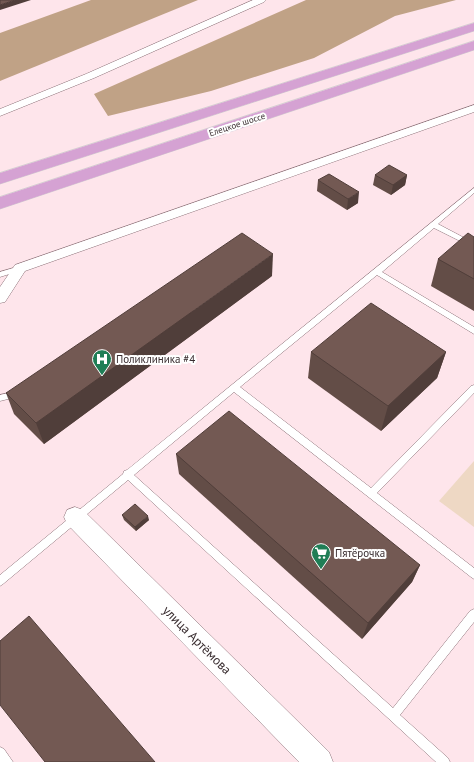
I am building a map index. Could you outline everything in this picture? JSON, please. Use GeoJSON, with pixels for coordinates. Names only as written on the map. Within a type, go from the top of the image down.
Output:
{"type":"FeatureCollection","features":[{"type":"Feature","properties":{"kind":"main road","name":"Елецкое шоссе"},"geometry":{"type":"LineString","coordinates":[[0,179],[474,26]]}},
{"type":"Feature","properties":{"kind":"main road","name":"Елецкое шоссе"},"geometry":{"type":"LineString","coordinates":[[0,203],[474,45]]}},
{"type":"Feature","properties":{"kind":"street"},"geometry":{"type":"LineString","coordinates":[[0,113],[90,76],[260,0]]}},
{"type":"Feature","properties":{"kind":"street"},"geometry":{"type":"LineString","coordinates":[[0,298],[20,268],[474,108]]}},
{"type":"Feature","properties":{"kind":"street","name":"улица Артёмова"},"geometry":{"type":"LineString","coordinates":[[75,517],[319,762]]}},
{"type":"Feature","properties":{"kind":"lane"},"geometry":{"type":"LineString","coordinates":[[0,581],[127,474],[377,272],[474,190]]}},
{"type":"Feature","properties":{"kind":"lane"},"geometry":{"type":"LineString","coordinates":[[434,225],[474,246]]}},
{"type":"Feature","properties":{"kind":"lane"},"geometry":{"type":"LineString","coordinates":[[0,275],[20,268]]}},
{"type":"Feature","properties":{"kind":"lane"},"geometry":{"type":"LineString","coordinates":[[377,272],[474,331]]}},
{"type":"Feature","properties":{"kind":"lane"},"geometry":{"type":"LineString","coordinates":[[234,387],[474,574]]}},
{"type":"Feature","properties":{"kind":"lane"},"geometry":{"type":"LineString","coordinates":[[372,494],[474,388]]}},
{"type":"Feature","properties":{"kind":"lane"},"geometry":{"type":"LineString","coordinates":[[0,398],[23,393]]}},
{"type":"Feature","properties":{"kind":"lane"},"geometry":{"type":"LineString","coordinates":[[127,474],[444,762]]}},
{"type":"Feature","properties":{"kind":"lane"},"geometry":{"type":"LineString","coordinates":[[393,716],[474,614]]}},
{"type":"Feature","properties":{"kind":"lane"},"geometry":{"type":"LineString","coordinates":[[0,753],[7,762]]}},
{"type":"Feature","properties":{"kind":"shaded area"},"geometry":{"type":"Polygon","coordinates":[[[91,0],[198,0],[0,81],[0,33],[91,0]]]}},
{"type":"Feature","properties":{"kind":"shaded area"},"geometry":{"type":"Polygon","coordinates":[[[306,0],[456,0],[395,16],[314,58],[211,91],[108,116],[94,94],[306,0]]]}},
{"type":"Feature","properties":{"kind":"shaded area"},"geometry":{"type":"Polygon","coordinates":[[[474,461],[474,527],[439,501],[474,461]]]}},
{"type":"Feature","properties":{"kind":"building"},"geometry":{"type":"Polygon","coordinates":[[[0,0],[15,0],[0,5],[0,0]]]}},
{"type":"Feature","properties":{"kind":"building"},"geometry":{"type":"Polygon","coordinates":[[[389,165],[407,175],[393,185],[375,175],[389,165]]]}},
{"type":"Feature","properties":{"kind":"building"},"geometry":{"type":"Polygon","coordinates":[[[329,174],[359,192],[348,199],[318,180],[329,174]]]}},
{"type":"Feature","properties":{"kind":"building"},"geometry":{"type":"Polygon","coordinates":[[[242,233],[273,254],[36,423],[6,393],[242,233]]]}},
{"type":"Feature","properties":{"kind":"building"},"geometry":{"type":"Polygon","coordinates":[[[468,233],[474,237],[474,279],[438,259],[468,233]]]}},
{"type":"Feature","properties":{"kind":"building"},"geometry":{"type":"Polygon","coordinates":[[[371,303],[446,352],[388,406],[311,352],[371,303]]]}},
{"type":"Feature","properties":{"kind":"building"},"geometry":{"type":"Polygon","coordinates":[[[229,411],[420,565],[368,623],[176,454],[229,411]]]}},
{"type":"Feature","properties":{"kind":"building"},"geometry":{"type":"Polygon","coordinates":[[[135,504],[148,516],[135,527],[122,515],[135,504]]]}},
{"type":"Feature","properties":{"kind":"building"},"geometry":{"type":"Polygon","coordinates":[[[29,616],[155,762],[45,762],[0,705],[0,641],[29,616]]]}},
{"type":"Feature","properties":{"kind":"place","name":"Поликлиника #4"},"geometry":{"type":"Point","coordinates":[102,376]}},
{"type":"Feature","properties":{"kind":"place","name":"Пятёрочка"},"geometry":{"type":"Point","coordinates":[321,570]}}]}
